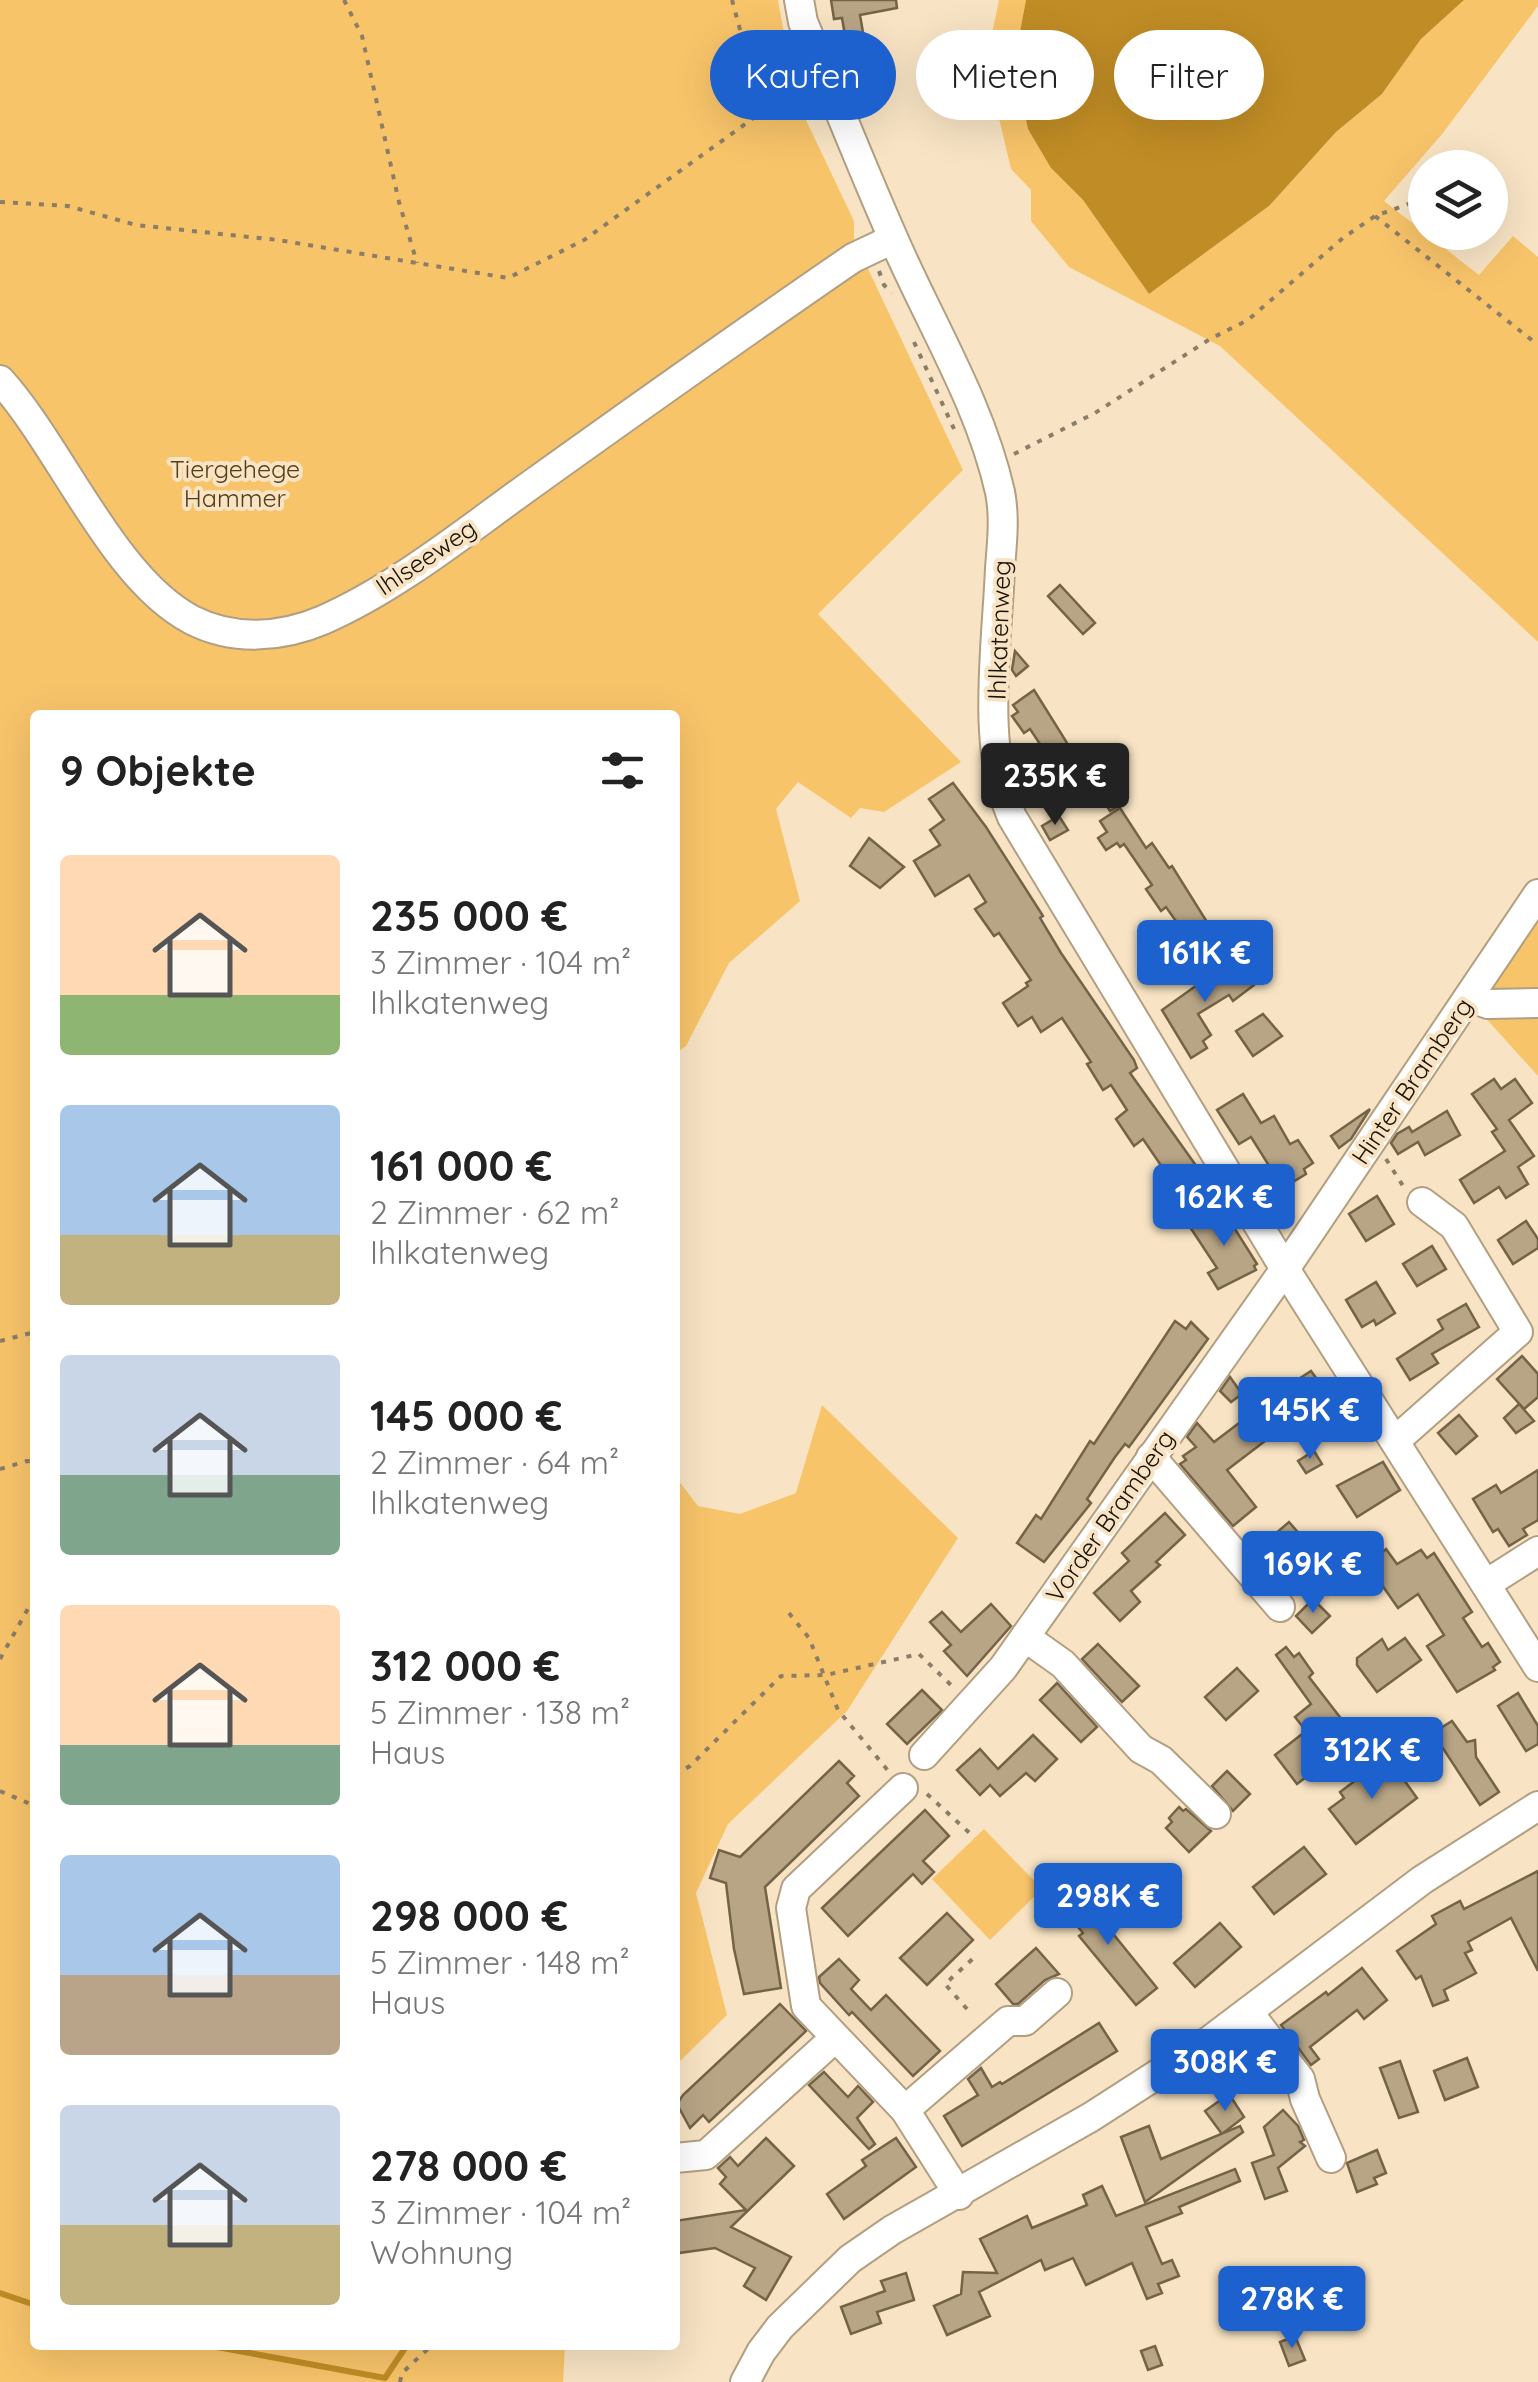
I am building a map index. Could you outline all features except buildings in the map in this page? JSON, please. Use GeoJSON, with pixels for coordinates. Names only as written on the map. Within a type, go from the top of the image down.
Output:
{"type":"FeatureCollection","features":[{"type":"Feature","properties":{"kind":"street","name":"Ihlkatenweg"},"geometry":{"type":"LineString","coordinates":[[799,0],[802,22],[894,240],[968,400],[992,465],[1002,510],[996,736],[1006,804],[1022,838],[1285,1268],[1538,1667]]}},
{"type":"Feature","properties":{"kind":"street","name":"Ihlseeweg"},"geometry":{"type":"LineString","coordinates":[[0,380],[41,431],[137,575],[191,620],[242,635],[277,634],[322,620],[373,593],[853,258],[894,240]]}},
{"type":"Feature","properties":{"kind":"street","name":"Hinter Bramberg"},"geometry":{"type":"LineString","coordinates":[[1285,1268],[1538,894]]}},
{"type":"Feature","properties":{"kind":"street"},"geometry":{"type":"LineString","coordinates":[[1469,996],[1488,1004],[1538,1003]]}},
{"type":"Feature","properties":{"kind":"street"},"geometry":{"type":"LineString","coordinates":[[1395,1442],[1518,1332],[1454,1226],[1422,1202]]}},
{"type":"Feature","properties":{"kind":"street","name":"Vorder Bramberg"},"geometry":{"type":"LineString","coordinates":[[924,1755],[1003,1668],[1285,1268]]}},
{"type":"Feature","properties":{"kind":"street"},"geometry":{"type":"LineString","coordinates":[[1152,1458],[1280,1607]]}},
{"type":"Feature","properties":{"kind":"street"},"geometry":{"type":"LineString","coordinates":[[1486,1584],[1538,1551]]}},
{"type":"Feature","properties":{"kind":"street"},"geometry":{"type":"LineString","coordinates":[[1025,1637],[1063,1664],[1141,1749],[1161,1760],[1216,1814]]}},
{"type":"Feature","properties":{"kind":"street"},"geometry":{"type":"LineString","coordinates":[[910,1786],[796,1889],[792,1898],[806,2006],[906,2110],[959,2194]]}},
{"type":"Feature","properties":{"kind":"street"},"geometry":{"type":"LineString","coordinates":[[745,2382],[780,2327],[850,2259],[892,2230],[1091,2117],[1248,2012],[1422,1880],[1536,1812]]}},
{"type":"Feature","properties":{"kind":"street"},"geometry":{"type":"LineString","coordinates":[[906,2110],[1008,2021],[1025,2021],[1057,1993]]}},
{"type":"Feature","properties":{"kind":"street"},"geometry":{"type":"LineString","coordinates":[[1248,2012],[1300,2079],[1331,2158]]}},
{"type":"Feature","properties":{"kind":"street"},"geometry":{"type":"LineString","coordinates":[[680,2158],[706,2155],[835,2038]]}},
{"type":"Feature","properties":{"kind":"path"},"geometry":{"type":"LineString","coordinates":[[344,0],[362,36],[398,202],[417,263]]}},
{"type":"Feature","properties":{"kind":"path"},"geometry":{"type":"LineString","coordinates":[[0,202],[68,206],[136,225],[278,240],[508,278],[584,240],[762,112],[732,0]]}},
{"type":"Feature","properties":{"kind":"path"},"geometry":{"type":"LineString","coordinates":[[992,465],[1095,414],[1248,320],[1344,238],[1376,216],[1408,204]]}},
{"type":"Feature","properties":{"kind":"path"},"geometry":{"type":"LineString","coordinates":[[1376,216],[1538,345]]}},
{"type":"Feature","properties":{"kind":"path"},"geometry":{"type":"LineString","coordinates":[[1374,1138],[1406,1190],[1422,1202]]}},
{"type":"Feature","properties":{"kind":"path"},"geometry":{"type":"LineString","coordinates":[[0,1341],[30,1333]]}},
{"type":"Feature","properties":{"kind":"path"},"geometry":{"type":"LineString","coordinates":[[0,1469],[30,1461]]}},
{"type":"Feature","properties":{"kind":"path"},"geometry":{"type":"LineString","coordinates":[[0,1659],[30,1605]]}},
{"type":"Feature","properties":{"kind":"path"},"geometry":{"type":"LineString","coordinates":[[789,1612],[809,1638],[838,1710],[910,1786],[974,1838]]}},
{"type":"Feature","properties":{"kind":"path"},"geometry":{"type":"LineString","coordinates":[[680,1772],[780,1676],[826,1675],[919,1654],[970,1704]]}},
{"type":"Feature","properties":{"kind":"path"},"geometry":{"type":"LineString","coordinates":[[0,1791],[30,1804]]}},
{"type":"Feature","properties":{"kind":"path"},"geometry":{"type":"LineString","coordinates":[[938,1991],[978,1954]]}},
{"type":"Feature","properties":{"kind":"path"},"geometry":{"type":"LineString","coordinates":[[944,1984],[967,2009]]}},
{"type":"Feature","properties":{"kind":"path"},"geometry":{"type":"LineString","coordinates":[[400,2382],[402,2372],[426,2350]]}},
{"type":"Feature","properties":{"kind":"green space","name":"Tiergehege Hammer"},"geometry":{"type":"Polygon","coordinates":[[[0,0],[778,0],[783,30],[710,30],[710,120],[806,120],[854,221],[854,239],[963,470],[818,614],[961,762],[884,812],[860,808],[851,818],[798,782],[776,809],[800,901],[729,963],[686,1046],[680,1050],[680,710],[30,710],[30,2350],[565,2350],[563,2382],[0,2382],[0,0]]]}},
{"type":"Feature","properties":{"kind":"green space"},"geometry":{"type":"Polygon","coordinates":[[[999,0],[1026,0],[1020,30],[993,30],[999,0]]]}},
{"type":"Feature","properties":{"kind":"green space"},"geometry":{"type":"Polygon","coordinates":[[[1464,0],[1538,0],[1538,6],[1443,133],[1428,150],[1408,150],[1408,173],[1384,201],[1408,220],[1408,250],[1447,250],[1479,275],[1501,250],[1508,250],[1513,236],[1538,257],[1538,642],[1220,346],[1069,267],[1031,221],[1031,190],[1011,169],[999,120],[1034,120],[1051,168],[1083,200],[1149,294],[1269,206],[1336,132],[1382,94],[1421,39],[1464,0]]]}},
{"type":"Feature","properties":{"kind":"green space"},"geometry":{"type":"Polygon","coordinates":[[[1538,913],[1538,1076],[1473,1004],[1538,913]]]}},
{"type":"Feature","properties":{"kind":"green space"},"geometry":{"type":"Polygon","coordinates":[[[822,1405],[958,1538],[847,1711],[728,1824],[696,1893],[727,2015],[680,2061],[680,1483],[698,1506],[740,1514],[796,1493],[822,1405]]]}},
{"type":"Feature","properties":{"kind":"green space"},"geometry":{"type":"Polygon","coordinates":[[[984,1829],[1042,1889],[990,1940],[932,1879],[984,1829]]]}},
{"type":"Feature","properties":{"kind":"shaded area"},"geometry":{"type":"Polygon","coordinates":[[[1026,0],[1464,0],[1421,39],[1382,94],[1336,132],[1269,206],[1149,294],[1083,200],[1051,168],[1026,120],[1094,120],[1094,30],[1020,30],[1026,0]]]}},
{"type":"Feature","properties":{"kind":"waterway"},"geometry":{"type":"LineString","coordinates":[[0,2293],[30,2303]]}},
{"type":"Feature","properties":{"kind":"waterway"},"geometry":{"type":"LineString","coordinates":[[233,2350],[385,2378],[404,2350]]}}]}
